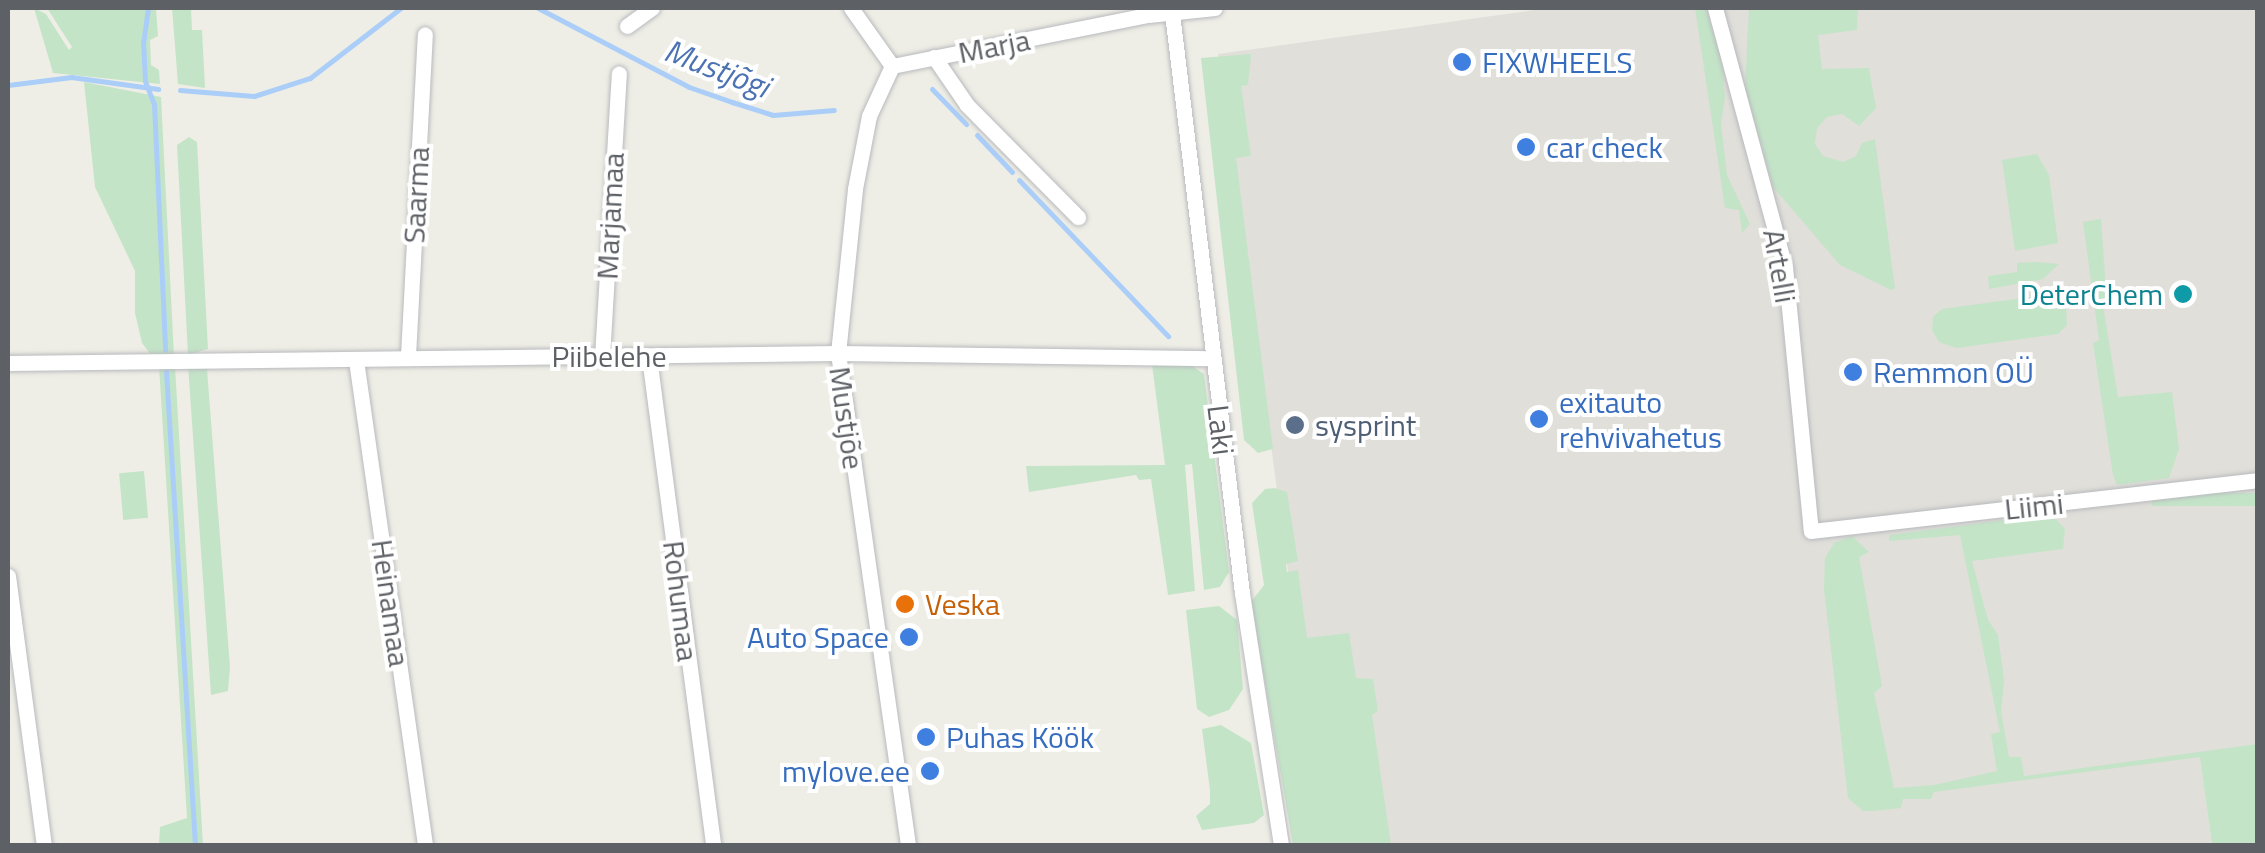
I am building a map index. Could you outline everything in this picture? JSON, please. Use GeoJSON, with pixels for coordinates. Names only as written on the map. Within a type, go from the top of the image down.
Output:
{"type":"FeatureCollection","features":[{"type":"Feature","properties":{"kind":"street"},"geometry":{"type":"LineString","coordinates":[[627,26],[652,8]]}},
{"type":"Feature","properties":{"kind":"street"},"geometry":{"type":"LineString","coordinates":[[851,8],[892,66]]}},
{"type":"Feature","properties":{"kind":"street","name":"Marja"},"geometry":{"type":"LineString","coordinates":[[892,66],[1172,12],[1213,8]]}},
{"type":"Feature","properties":{"kind":"street","name":"Artelli"},"geometry":{"type":"LineString","coordinates":[[1715,8],[1784,267],[1811,532]]}},
{"type":"Feature","properties":{"kind":"street","name":"Laki"},"geometry":{"type":"LineString","coordinates":[[1172,12],[1212,358],[1281,846]]}},
{"type":"Feature","properties":{"kind":"street","name":"Saarma"},"geometry":{"type":"LineString","coordinates":[[408,356],[424,34]]}},
{"type":"Feature","properties":{"kind":"street"},"geometry":{"type":"LineString","coordinates":[[934,58],[968,105],[1078,217]]}},
{"type":"Feature","properties":{"kind":"street","name":"Mustjõe"},"geometry":{"type":"LineString","coordinates":[[892,66],[869,116],[838,353],[908,846]]}},
{"type":"Feature","properties":{"kind":"street","name":"Marjamaa"},"geometry":{"type":"LineString","coordinates":[[602,358],[619,74]]}},
{"type":"Feature","properties":{"kind":"street","name":"Piibelehe"},"geometry":{"type":"LineString","coordinates":[[8,363],[838,353],[1212,358]]}},
{"type":"Feature","properties":{"kind":"street","name":"Rohumaa"},"geometry":{"type":"LineString","coordinates":[[649,356],[713,846]]}},
{"type":"Feature","properties":{"kind":"street","name":"Heinamaa"},"geometry":{"type":"LineString","coordinates":[[356,360],[426,846]]}},
{"type":"Feature","properties":{"kind":"street","name":"Liimi"},"geometry":{"type":"LineString","coordinates":[[1811,532],[2258,480]]}},
{"type":"Feature","properties":{"kind":"street"},"geometry":{"type":"LineString","coordinates":[[8,576],[44,846]]}},
{"type":"Feature","properties":{"kind":"shaded area"},"geometry":{"type":"Polygon","coordinates":[[[1549,8],[2257,8],[2257,744],[2200,754],[2212,845],[1325,845],[1218,54],[1549,8]]]}},
{"type":"Feature","properties":{"kind":"green space"},"geometry":{"type":"Polygon","coordinates":[[[34,8],[46,14],[69,50],[72,47],[47,8],[156,8],[158,36],[150,40],[151,65],[159,70],[160,84],[53,73],[34,8]]]}},
{"type":"Feature","properties":{"kind":"green space"},"geometry":{"type":"Polygon","coordinates":[[[172,8],[191,8],[192,30],[202,30],[205,88],[178,84],[172,8]]]}},
{"type":"Feature","properties":{"kind":"green space"},"geometry":{"type":"Polygon","coordinates":[[[1695,8],[1706,8],[1722,62],[1725,97],[1721,124],[1727,175],[1750,224],[1742,233],[1739,210],[1725,208],[1695,8]]]}},
{"type":"Feature","properties":{"kind":"green space"},"geometry":{"type":"Polygon","coordinates":[[[1749,8],[1858,8],[1857,30],[1818,35],[1822,69],[1869,68],[1876,108],[1859,126],[1842,114],[1827,117],[1817,128],[1815,144],[1823,156],[1843,162],[1856,156],[1862,143],[1875,139],[1895,288],[1891,290],[1840,265],[1773,187],[1745,88],[1749,8]]]}},
{"type":"Feature","properties":{"kind":"green space"},"geometry":{"type":"Polygon","coordinates":[[[1251,54],[1248,85],[1241,86],[1251,156],[1236,158],[1273,449],[1258,453],[1244,440],[1201,58],[1251,54]]]}},
{"type":"Feature","properties":{"kind":"green space"},"geometry":{"type":"Polygon","coordinates":[[[84,82],[161,97],[174,356],[151,355],[142,343],[135,313],[135,271],[95,187],[84,82]]]}},
{"type":"Feature","properties":{"kind":"green space"},"geometry":{"type":"Polygon","coordinates":[[[189,137],[197,142],[208,349],[188,355],[177,145],[189,137]]]}},
{"type":"Feature","properties":{"kind":"green space"},"geometry":{"type":"Polygon","coordinates":[[[2037,154],[2049,175],[2058,243],[2015,251],[2002,160],[2037,154]]]}},
{"type":"Feature","properties":{"kind":"green space"},"geometry":{"type":"Polygon","coordinates":[[[2101,219],[2107,303],[2103,305],[2118,397],[2172,392],[2179,449],[2169,478],[2117,485],[2113,475],[2093,343],[2099,340],[2083,222],[2101,219]]]}},
{"type":"Feature","properties":{"kind":"green space"},"geometry":{"type":"Polygon","coordinates":[[[2017,263],[2059,264],[2043,279],[1989,289],[1988,276],[2017,272],[2017,263]]]}},
{"type":"Feature","properties":{"kind":"green space"},"geometry":{"type":"Polygon","coordinates":[[[2052,294],[2066,307],[2067,325],[2058,334],[1957,348],[1939,342],[1932,330],[1933,317],[1942,309],[2052,294]]]}},
{"type":"Feature","properties":{"kind":"green space"},"geometry":{"type":"Polygon","coordinates":[[[1152,364],[1189,364],[1204,374],[1229,572],[1220,587],[1204,590],[1192,464],[1185,465],[1195,591],[1168,595],[1151,479],[1139,480],[1136,475],[1029,492],[1026,466],[1165,465],[1152,364]]]}},
{"type":"Feature","properties":{"kind":"green space"},"geometry":{"type":"Polygon","coordinates":[[[188,365],[207,369],[230,667],[228,691],[211,695],[188,365]]]}},
{"type":"Feature","properties":{"kind":"green space"},"geometry":{"type":"Polygon","coordinates":[[[159,366],[175,366],[203,845],[159,845],[160,827],[187,818],[159,366]]]}},
{"type":"Feature","properties":{"kind":"green space"},"geometry":{"type":"Polygon","coordinates":[[[144,471],[148,518],[123,520],[119,473],[144,471]]]}},
{"type":"Feature","properties":{"kind":"green space"},"geometry":{"type":"Polygon","coordinates":[[[1265,489],[1287,492],[1298,561],[1286,564],[1287,572],[1298,570],[1307,638],[1349,633],[1356,678],[1373,679],[1378,711],[1372,715],[1391,845],[1293,845],[1251,602],[1264,585],[1252,503],[1265,489]]]}},
{"type":"Feature","properties":{"kind":"green space"},"geometry":{"type":"Polygon","coordinates":[[[2152,493],[2257,493],[2257,506],[2152,506],[2152,493]]]}},
{"type":"Feature","properties":{"kind":"green space"},"geometry":{"type":"Polygon","coordinates":[[[2051,514],[2065,529],[2063,549],[1972,561],[1988,620],[1998,635],[2004,680],[2001,712],[2009,757],[2021,757],[2024,776],[2257,744],[2257,845],[2212,845],[2200,757],[1934,792],[1931,799],[1903,799],[1901,808],[1863,811],[1848,798],[1824,589],[1825,558],[1834,543],[1852,536],[1869,552],[1859,557],[1882,686],[1874,693],[1894,788],[1934,785],[1997,771],[1991,734],[2000,732],[1960,535],[1889,541],[1889,535],[2051,514]]]}},
{"type":"Feature","properties":{"kind":"green space"},"geometry":{"type":"Polygon","coordinates":[[[1219,606],[1237,620],[1243,689],[1229,710],[1209,717],[1197,709],[1186,610],[1219,606]]]}},
{"type":"Feature","properties":{"kind":"green space"},"geometry":{"type":"Polygon","coordinates":[[[1221,725],[1251,743],[1264,815],[1254,823],[1202,830],[1196,816],[1210,804],[1210,790],[1202,729],[1221,725]]]}},
{"type":"Feature","properties":{"kind":"waterway"},"geometry":{"type":"LineString","coordinates":[[148,8],[143,42],[145,81],[154,104],[165,350]]}},
{"type":"Feature","properties":{"kind":"waterway","name":"Mustjõgi"},"geometry":{"type":"LineString","coordinates":[[180,90],[254,96],[310,78],[401,8]]}},
{"type":"Feature","properties":{"kind":"waterway","name":"Mustjõgi"},"geometry":{"type":"LineString","coordinates":[[538,8],[689,87],[732,102],[773,115],[834,110]]}},
{"type":"Feature","properties":{"kind":"waterway","name":"Mustjõgi"},"geometry":{"type":"LineString","coordinates":[[8,85],[71,77],[158,89]]}},
{"type":"Feature","properties":{"kind":"waterway"},"geometry":{"type":"LineString","coordinates":[[932,89],[966,124]]}},
{"type":"Feature","properties":{"kind":"waterway"},"geometry":{"type":"LineString","coordinates":[[977,135],[1012,172]]}},
{"type":"Feature","properties":{"kind":"waterway"},"geometry":{"type":"LineString","coordinates":[[1019,180],[1168,336]]}},
{"type":"Feature","properties":{"kind":"waterway"},"geometry":{"type":"LineString","coordinates":[[166,371],[195,843]]}},
{"type":"Feature","properties":{"kind":"place","name":"FIXWHEELS"},"geometry":{"type":"Point","coordinates":[1462,62]}},
{"type":"Feature","properties":{"kind":"place","name":"car check"},"geometry":{"type":"Point","coordinates":[1526,147]}},
{"type":"Feature","properties":{"kind":"place","name":"DeterChem"},"geometry":{"type":"Point","coordinates":[2183,294]}},
{"type":"Feature","properties":{"kind":"place","name":"Remmon OÜ"},"geometry":{"type":"Point","coordinates":[1853,372]}},
{"type":"Feature","properties":{"kind":"place","name":"exitauto rehvivahetus"},"geometry":{"type":"Point","coordinates":[1539,419]}},
{"type":"Feature","properties":{"kind":"place","name":"sysprint"},"geometry":{"type":"Point","coordinates":[1295,425]}},
{"type":"Feature","properties":{"kind":"place","name":"Veska"},"geometry":{"type":"Point","coordinates":[905,604]}},
{"type":"Feature","properties":{"kind":"place","name":"Auto Space"},"geometry":{"type":"Point","coordinates":[909,637]}},
{"type":"Feature","properties":{"kind":"place","name":"Puhas Köök"},"geometry":{"type":"Point","coordinates":[926,737]}},
{"type":"Feature","properties":{"kind":"place","name":"mylove.ee"},"geometry":{"type":"Point","coordinates":[930,771]}}]}
